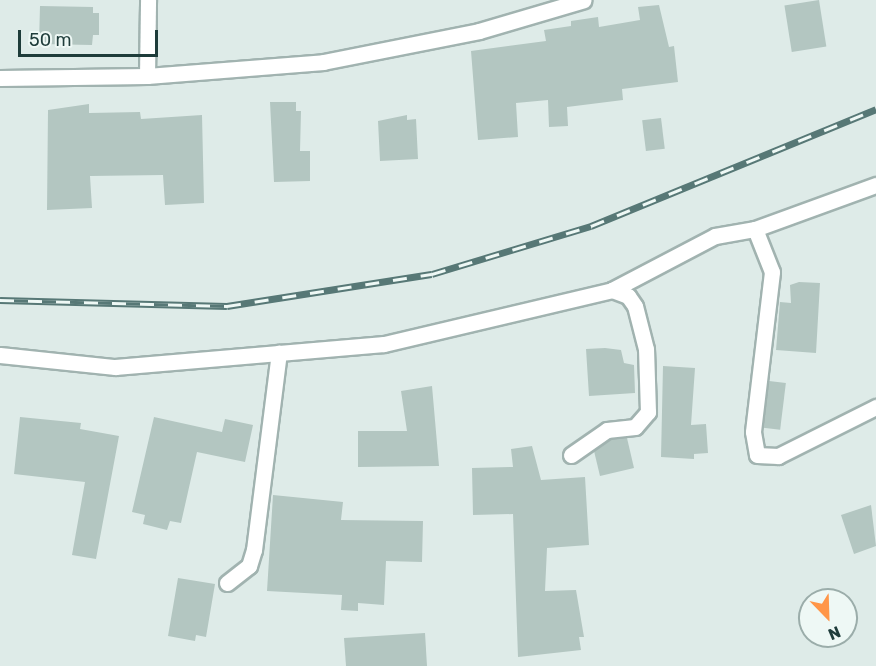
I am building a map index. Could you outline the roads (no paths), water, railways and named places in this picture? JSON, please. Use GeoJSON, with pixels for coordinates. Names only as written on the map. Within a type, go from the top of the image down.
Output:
{"type":"FeatureCollection","features":[{"type":"Feature","properties":{"kind":"street"},"geometry":{"type":"LineString","coordinates":[[147,76],[148,0]]}},
{"type":"Feature","properties":{"kind":"street"},"geometry":{"type":"LineString","coordinates":[[0,78],[147,76],[323,62],[479,31],[584,0]]}},
{"type":"Feature","properties":{"kind":"street"},"geometry":{"type":"LineString","coordinates":[[0,355],[115,367],[384,344],[612,290],[716,236],[755,229],[876,185]]}},
{"type":"Feature","properties":{"kind":"street"},"geometry":{"type":"LineString","coordinates":[[755,229],[772,272],[753,432],[757,455],[778,456],[876,407]]}},
{"type":"Feature","properties":{"kind":"street"},"geometry":{"type":"LineString","coordinates":[[571,455],[607,430],[635,427],[648,412],[646,349],[635,306],[628,296],[612,290]]}},
{"type":"Feature","properties":{"kind":"street"},"geometry":{"type":"LineString","coordinates":[[227,583],[249,566],[254,550],[279,353]]}},
{"type":"Feature","properties":{"kind":"railway"},"geometry":{"type":"LineString","coordinates":[[0,300],[227,306],[432,274],[591,226],[876,109]]}}]}
